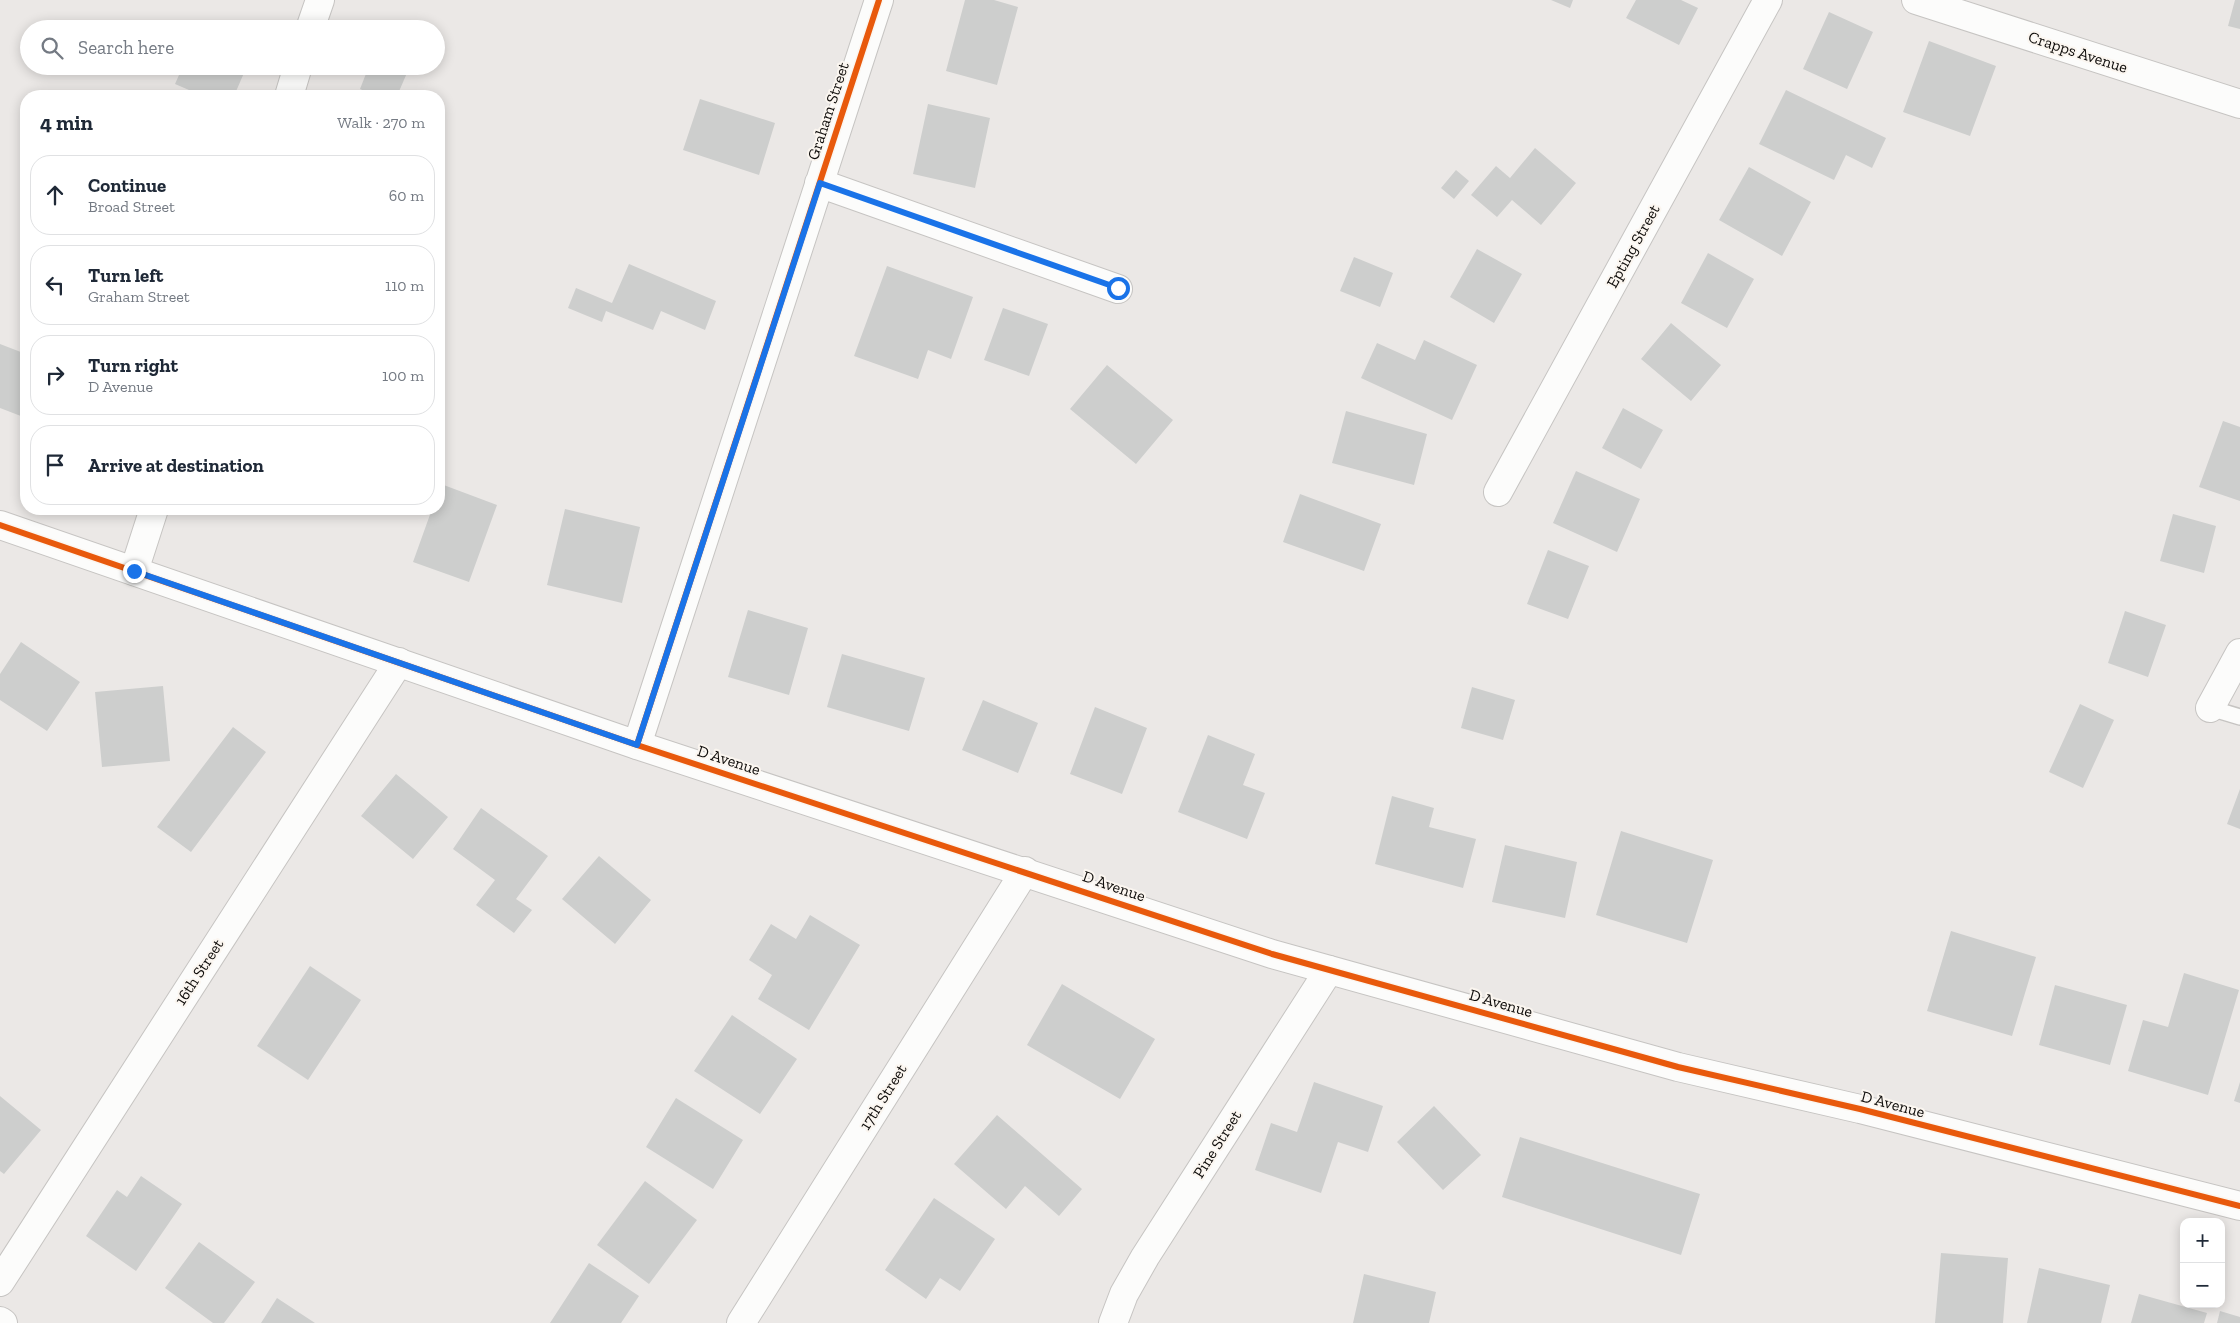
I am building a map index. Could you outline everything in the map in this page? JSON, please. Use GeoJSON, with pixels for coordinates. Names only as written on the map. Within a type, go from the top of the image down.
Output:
{"type":"FeatureCollection","features":[{"type":"Feature","properties":{"kind":"street"},"geometry":{"type":"LineString","coordinates":[[313,20],[320,0]]}},
{"type":"Feature","properties":{"kind":"street","name":"Graham Street"},"geometry":{"type":"LineString","coordinates":[[637,745],[879,0]]}},
{"type":"Feature","properties":{"kind":"street","name":"Epting Street"},"geometry":{"type":"LineString","coordinates":[[1498,492],[1768,0]]}},
{"type":"Feature","properties":{"kind":"street","name":"Crapps Avenue"},"geometry":{"type":"LineString","coordinates":[[1916,0],[2240,104]]}},
{"type":"Feature","properties":{"kind":"street"},"geometry":{"type":"LineString","coordinates":[[290,90],[295,75]]}},
{"type":"Feature","properties":{"kind":"street"},"geometry":{"type":"LineString","coordinates":[[820,183],[1118,288]]}},
{"type":"Feature","properties":{"kind":"street"},"geometry":{"type":"LineString","coordinates":[[134,571],[152,515]]}},
{"type":"Feature","properties":{"kind":"street","name":"D Avenue"},"geometry":{"type":"LineString","coordinates":[[0,524],[637,745],[1025,871],[1272,954],[1678,1067],[1860,1109],[2240,1206]]}},
{"type":"Feature","properties":{"kind":"street"},"geometry":{"type":"LineString","coordinates":[[2210,708],[2240,653]]}},
{"type":"Feature","properties":{"kind":"street","name":"16th Street"},"geometry":{"type":"LineString","coordinates":[[0,1282],[399,662]]}},
{"type":"Feature","properties":{"kind":"street","name":"17th Street"},"geometry":{"type":"LineString","coordinates":[[741,1323],[1025,871]]}},
{"type":"Feature","properties":{"kind":"street","name":"Pine Street"},"geometry":{"type":"LineString","coordinates":[[1113,1323],[1124,1294],[1146,1257],[1328,970]]}},
{"type":"Feature","properties":{"kind":"lane"},"geometry":{"type":"LineString","coordinates":[[2210,708],[2240,717]]}},
{"type":"Feature","properties":{"kind":"building"},"geometry":{"type":"Polygon","coordinates":[[[965,0],[994,0],[1018,7],[997,85],[946,71],[965,0]]]}},
{"type":"Feature","properties":{"kind":"building"},"geometry":{"type":"Polygon","coordinates":[[[1551,0],[1573,0],[1570,8],[1551,0]]]}},
{"type":"Feature","properties":{"kind":"building"},"geometry":{"type":"Polygon","coordinates":[[[1636,0],[1681,0],[1698,8],[1679,45],[1626,18],[1636,0]]]}},
{"type":"Feature","properties":{"kind":"building"},"geometry":{"type":"Polygon","coordinates":[[[2235,0],[2240,0],[2240,29],[2228,26],[2235,0]]]}},
{"type":"Feature","properties":{"kind":"building"},"geometry":{"type":"Polygon","coordinates":[[[1829,12],[1873,32],[1847,89],[1803,69],[1829,12]]]}},
{"type":"Feature","properties":{"kind":"building"},"geometry":{"type":"Polygon","coordinates":[[[1929,41],[1996,66],[1970,136],[1903,112],[1929,41]]]}},
{"type":"Feature","properties":{"kind":"building"},"geometry":{"type":"Polygon","coordinates":[[[179,75],[243,75],[237,90],[189,90],[175,84],[179,75]]]}},
{"type":"Feature","properties":{"kind":"building"},"geometry":{"type":"Polygon","coordinates":[[[365,75],[406,75],[400,90],[360,89],[365,75]]]}},
{"type":"Feature","properties":{"kind":"building"},"geometry":{"type":"Polygon","coordinates":[[[1786,90],[1886,138],[1872,168],[1846,155],[1834,180],[1759,144],[1786,90]]]}},
{"type":"Feature","properties":{"kind":"building"},"geometry":{"type":"Polygon","coordinates":[[[700,99],[775,123],[759,175],[683,150],[700,99]]]}},
{"type":"Feature","properties":{"kind":"building"},"geometry":{"type":"Polygon","coordinates":[[[928,104],[990,118],[975,188],[913,174],[928,104]]]}},
{"type":"Feature","properties":{"kind":"building"},"geometry":{"type":"Polygon","coordinates":[[[1535,148],[1576,183],[1541,225],[1512,200],[1497,217],[1471,195],[1496,166],[1510,178],[1535,148]]]}},
{"type":"Feature","properties":{"kind":"building"},"geometry":{"type":"Polygon","coordinates":[[[1749,167],[1811,202],[1782,256],[1719,220],[1749,167]]]}},
{"type":"Feature","properties":{"kind":"building"},"geometry":{"type":"Polygon","coordinates":[[[1456,170],[1469,181],[1454,199],[1441,188],[1456,170]]]}},
{"type":"Feature","properties":{"kind":"building"},"geometry":{"type":"Polygon","coordinates":[[[1477,249],[1522,274],[1494,323],[1450,297],[1477,249]]]}},
{"type":"Feature","properties":{"kind":"building"},"geometry":{"type":"Polygon","coordinates":[[[1708,253],[1754,279],[1727,328],[1681,303],[1708,253]]]}},
{"type":"Feature","properties":{"kind":"building"},"geometry":{"type":"Polygon","coordinates":[[[1354,257],[1393,273],[1380,307],[1340,291],[1354,257]]]}},
{"type":"Feature","properties":{"kind":"building"},"geometry":{"type":"Polygon","coordinates":[[[629,264],[716,301],[705,330],[661,311],[653,330],[606,311],[602,322],[568,308],[576,288],[612,303],[629,264]]]}},
{"type":"Feature","properties":{"kind":"building"},"geometry":{"type":"Polygon","coordinates":[[[887,266],[973,297],[951,359],[928,350],[918,379],[854,356],[887,266]]]}},
{"type":"Feature","properties":{"kind":"building"},"geometry":{"type":"Polygon","coordinates":[[[1003,308],[1048,324],[1029,376],[984,360],[1003,308]]]}},
{"type":"Feature","properties":{"kind":"building"},"geometry":{"type":"Polygon","coordinates":[[[1671,323],[1721,365],[1691,401],[1641,359],[1671,323]]]}},
{"type":"Feature","properties":{"kind":"building"},"geometry":{"type":"Polygon","coordinates":[[[1424,340],[1477,365],[1452,420],[1361,378],[1377,343],[1415,360],[1424,340]]]}},
{"type":"Feature","properties":{"kind":"building"},"geometry":{"type":"Polygon","coordinates":[[[0,344],[20,352],[20,416],[0,408],[0,344]]]}},
{"type":"Feature","properties":{"kind":"building"},"geometry":{"type":"Polygon","coordinates":[[[1107,365],[1173,420],[1136,464],[1070,409],[1107,365]]]}},
{"type":"Feature","properties":{"kind":"building"},"geometry":{"type":"Polygon","coordinates":[[[1623,408],[1663,430],[1641,469],[1602,448],[1623,408]]]}},
{"type":"Feature","properties":{"kind":"building"},"geometry":{"type":"Polygon","coordinates":[[[1346,411],[1427,434],[1414,485],[1332,463],[1346,411]]]}},
{"type":"Feature","properties":{"kind":"building"},"geometry":{"type":"Polygon","coordinates":[[[2223,421],[2240,427],[2240,501],[2199,487],[2223,421]]]}},
{"type":"Feature","properties":{"kind":"building"},"geometry":{"type":"Polygon","coordinates":[[[1576,471],[1640,499],[1617,552],[1553,523],[1576,471]]]}},
{"type":"Feature","properties":{"kind":"building"},"geometry":{"type":"Polygon","coordinates":[[[445,486],[497,505],[469,582],[413,562],[430,515],[445,515],[445,486]]]}},
{"type":"Feature","properties":{"kind":"building"},"geometry":{"type":"Polygon","coordinates":[[[1300,494],[1381,524],[1364,571],[1283,542],[1300,494]]]}},
{"type":"Feature","properties":{"kind":"building"},"geometry":{"type":"Polygon","coordinates":[[[565,509],[640,527],[622,603],[547,585],[565,509]]]}},
{"type":"Feature","properties":{"kind":"building"},"geometry":{"type":"Polygon","coordinates":[[[2173,514],[2216,526],[2204,573],[2160,561],[2173,514]]]}},
{"type":"Feature","properties":{"kind":"building"},"geometry":{"type":"Polygon","coordinates":[[[1548,550],[1589,566],[1568,619],[1527,604],[1548,550]]]}},
{"type":"Feature","properties":{"kind":"building"},"geometry":{"type":"Polygon","coordinates":[[[748,610],[808,628],[789,695],[728,677],[748,610]]]}},
{"type":"Feature","properties":{"kind":"building"},"geometry":{"type":"Polygon","coordinates":[[[2125,611],[2166,625],[2148,677],[2108,663],[2125,611]]]}},
{"type":"Feature","properties":{"kind":"building"},"geometry":{"type":"Polygon","coordinates":[[[21,642],[80,682],[47,731],[0,700],[0,674],[21,642]]]}},
{"type":"Feature","properties":{"kind":"building"},"geometry":{"type":"Polygon","coordinates":[[[842,654],[925,678],[909,731],[827,707],[842,654]]]}},
{"type":"Feature","properties":{"kind":"building"},"geometry":{"type":"Polygon","coordinates":[[[163,686],[170,761],[102,767],[95,692],[163,686]]]}},
{"type":"Feature","properties":{"kind":"building"},"geometry":{"type":"Polygon","coordinates":[[[1472,687],[1515,700],[1503,740],[1461,728],[1472,687]]]}},
{"type":"Feature","properties":{"kind":"building"},"geometry":{"type":"Polygon","coordinates":[[[983,700],[1038,723],[1018,773],[962,750],[983,700]]]}},
{"type":"Feature","properties":{"kind":"building"},"geometry":{"type":"Polygon","coordinates":[[[2080,704],[2114,720],[2083,788],[2049,772],[2080,704]]]}},
{"type":"Feature","properties":{"kind":"building"},"geometry":{"type":"Polygon","coordinates":[[[1095,707],[1147,728],[1122,794],[1070,774],[1095,707]]]}},
{"type":"Feature","properties":{"kind":"building"},"geometry":{"type":"Polygon","coordinates":[[[233,727],[266,752],[191,852],[157,827],[233,727]]]}},
{"type":"Feature","properties":{"kind":"building"},"geometry":{"type":"Polygon","coordinates":[[[1208,735],[1255,754],[1243,785],[1265,793],[1247,839],[1178,812],[1208,735]]]}},
{"type":"Feature","properties":{"kind":"building"},"geometry":{"type":"Polygon","coordinates":[[[396,774],[448,817],[413,859],[361,816],[396,774]]]}},
{"type":"Feature","properties":{"kind":"building"},"geometry":{"type":"Polygon","coordinates":[[[2240,789],[2240,829],[2227,824],[2240,789]]]}},
{"type":"Feature","properties":{"kind":"building"},"geometry":{"type":"Polygon","coordinates":[[[1392,796],[1434,808],[1429,827],[1476,839],[1463,888],[1375,864],[1392,796]]]}},
{"type":"Feature","properties":{"kind":"building"},"geometry":{"type":"Polygon","coordinates":[[[481,808],[548,856],[516,899],[532,910],[514,933],[476,905],[495,880],[453,849],[481,808]]]}},
{"type":"Feature","properties":{"kind":"building"},"geometry":{"type":"Polygon","coordinates":[[[1621,831],[1713,860],[1687,943],[1596,915],[1621,831]]]}},
{"type":"Feature","properties":{"kind":"building"},"geometry":{"type":"Polygon","coordinates":[[[1505,845],[1577,862],[1565,918],[1492,902],[1505,845]]]}},
{"type":"Feature","properties":{"kind":"building"},"geometry":{"type":"Polygon","coordinates":[[[599,856],[651,900],[615,944],[562,899],[599,856]]]}},
{"type":"Feature","properties":{"kind":"building"},"geometry":{"type":"Polygon","coordinates":[[[810,915],[860,945],[809,1030],[758,999],[772,975],[749,960],[771,924],[796,939],[810,915]]]}},
{"type":"Feature","properties":{"kind":"building"},"geometry":{"type":"Polygon","coordinates":[[[1951,931],[2036,957],[2012,1036],[1927,1011],[1951,931]]]}},
{"type":"Feature","properties":{"kind":"building"},"geometry":{"type":"Polygon","coordinates":[[[310,966],[361,1000],[308,1080],[257,1046],[310,966]]]}},
{"type":"Feature","properties":{"kind":"building"},"geometry":{"type":"Polygon","coordinates":[[[2184,973],[2239,990],[2208,1095],[2128,1071],[2143,1020],[2168,1027],[2184,973]]]}},
{"type":"Feature","properties":{"kind":"building"},"geometry":{"type":"Polygon","coordinates":[[[1062,984],[1155,1039],[1120,1099],[1027,1045],[1062,984]]]}},
{"type":"Feature","properties":{"kind":"building"},"geometry":{"type":"Polygon","coordinates":[[[2055,985],[2127,1005],[2110,1065],[2039,1045],[2055,985]]]}},
{"type":"Feature","properties":{"kind":"building"},"geometry":{"type":"Polygon","coordinates":[[[732,1015],[797,1059],[760,1114],[694,1071],[732,1015]]]}},
{"type":"Feature","properties":{"kind":"building"},"geometry":{"type":"Polygon","coordinates":[[[1314,1082],[1383,1106],[1368,1152],[1338,1142],[1321,1193],[1255,1170],[1271,1123],[1297,1132],[1314,1082]]]}},
{"type":"Feature","properties":{"kind":"building"},"geometry":{"type":"Polygon","coordinates":[[[2240,1082],[2240,1103],[2234,1101],[2240,1082]]]}},
{"type":"Feature","properties":{"kind":"building"},"geometry":{"type":"Polygon","coordinates":[[[0,1096],[41,1130],[4,1174],[0,1171],[0,1096]]]}},
{"type":"Feature","properties":{"kind":"building"},"geometry":{"type":"Polygon","coordinates":[[[676,1098],[743,1140],[713,1189],[646,1147],[676,1098]]]}},
{"type":"Feature","properties":{"kind":"building"},"geometry":{"type":"Polygon","coordinates":[[[1434,1106],[1481,1155],[1443,1190],[1397,1142],[1434,1106]]]}},
{"type":"Feature","properties":{"kind":"building"},"geometry":{"type":"Polygon","coordinates":[[[997,1115],[1082,1189],[1059,1216],[1025,1186],[1006,1209],[954,1164],[997,1115]]]}},
{"type":"Feature","properties":{"kind":"building"},"geometry":{"type":"Polygon","coordinates":[[[1520,1137],[1700,1194],[1681,1255],[1502,1197],[1520,1137]]]}},
{"type":"Feature","properties":{"kind":"building"},"geometry":{"type":"Polygon","coordinates":[[[141,1176],[182,1204],[136,1271],[86,1236],[117,1190],[127,1197],[141,1176]]]}},
{"type":"Feature","properties":{"kind":"building"},"geometry":{"type":"Polygon","coordinates":[[[645,1181],[697,1220],[649,1284],[597,1245],[645,1181]]]}},
{"type":"Feature","properties":{"kind":"building"},"geometry":{"type":"Polygon","coordinates":[[[934,1198],[995,1239],[960,1291],[940,1278],[926,1299],[885,1270],[934,1198]]]}},
{"type":"Feature","properties":{"kind":"building"},"geometry":{"type":"Polygon","coordinates":[[[199,1242],[255,1282],[224,1323],[213,1323],[165,1288],[199,1242]]]}},
{"type":"Feature","properties":{"kind":"building"},"geometry":{"type":"Polygon","coordinates":[[[1941,1253],[2008,1258],[2003,1323],[1935,1323],[1941,1253]]]}},
{"type":"Feature","properties":{"kind":"building"},"geometry":{"type":"Polygon","coordinates":[[[589,1263],[639,1296],[621,1323],[550,1323],[589,1263]]]}},
{"type":"Feature","properties":{"kind":"building"},"geometry":{"type":"Polygon","coordinates":[[[2039,1268],[2110,1285],[2101,1323],[2027,1323],[2039,1268]]]}},
{"type":"Feature","properties":{"kind":"building"},"geometry":{"type":"Polygon","coordinates":[[[1364,1274],[1436,1292],[1429,1323],[1353,1323],[1364,1274]]]}},
{"type":"Feature","properties":{"kind":"building"},"geometry":{"type":"Polygon","coordinates":[[[2139,1294],[2180,1305],[2180,1308],[2189,1308],[2207,1313],[2204,1323],[2131,1323],[2139,1294]]]}},
{"type":"Feature","properties":{"kind":"building"},"geometry":{"type":"Polygon","coordinates":[[[277,1298],[315,1323],[261,1323],[277,1298]]]}},
{"type":"Feature","properties":{"kind":"building"},"geometry":{"type":"Polygon","coordinates":[[[2220,1311],[2240,1317],[2240,1323],[2217,1323],[2220,1311]]]}},
{"type":"Feature","properties":{"kind":"cycle path"},"geometry":{"type":"LineString","coordinates":[[637,745],[879,0]]}},
{"type":"Feature","properties":{"kind":"cycle path"},"geometry":{"type":"LineString","coordinates":[[0,525],[637,745],[1272,954],[1678,1067],[1860,1109],[2240,1206]]}},
{"type":"Feature","properties":{"kind":"route"},"geometry":{"type":"LineString","coordinates":[[134,571],[637,745],[820,183],[1118,288]]}}]}
